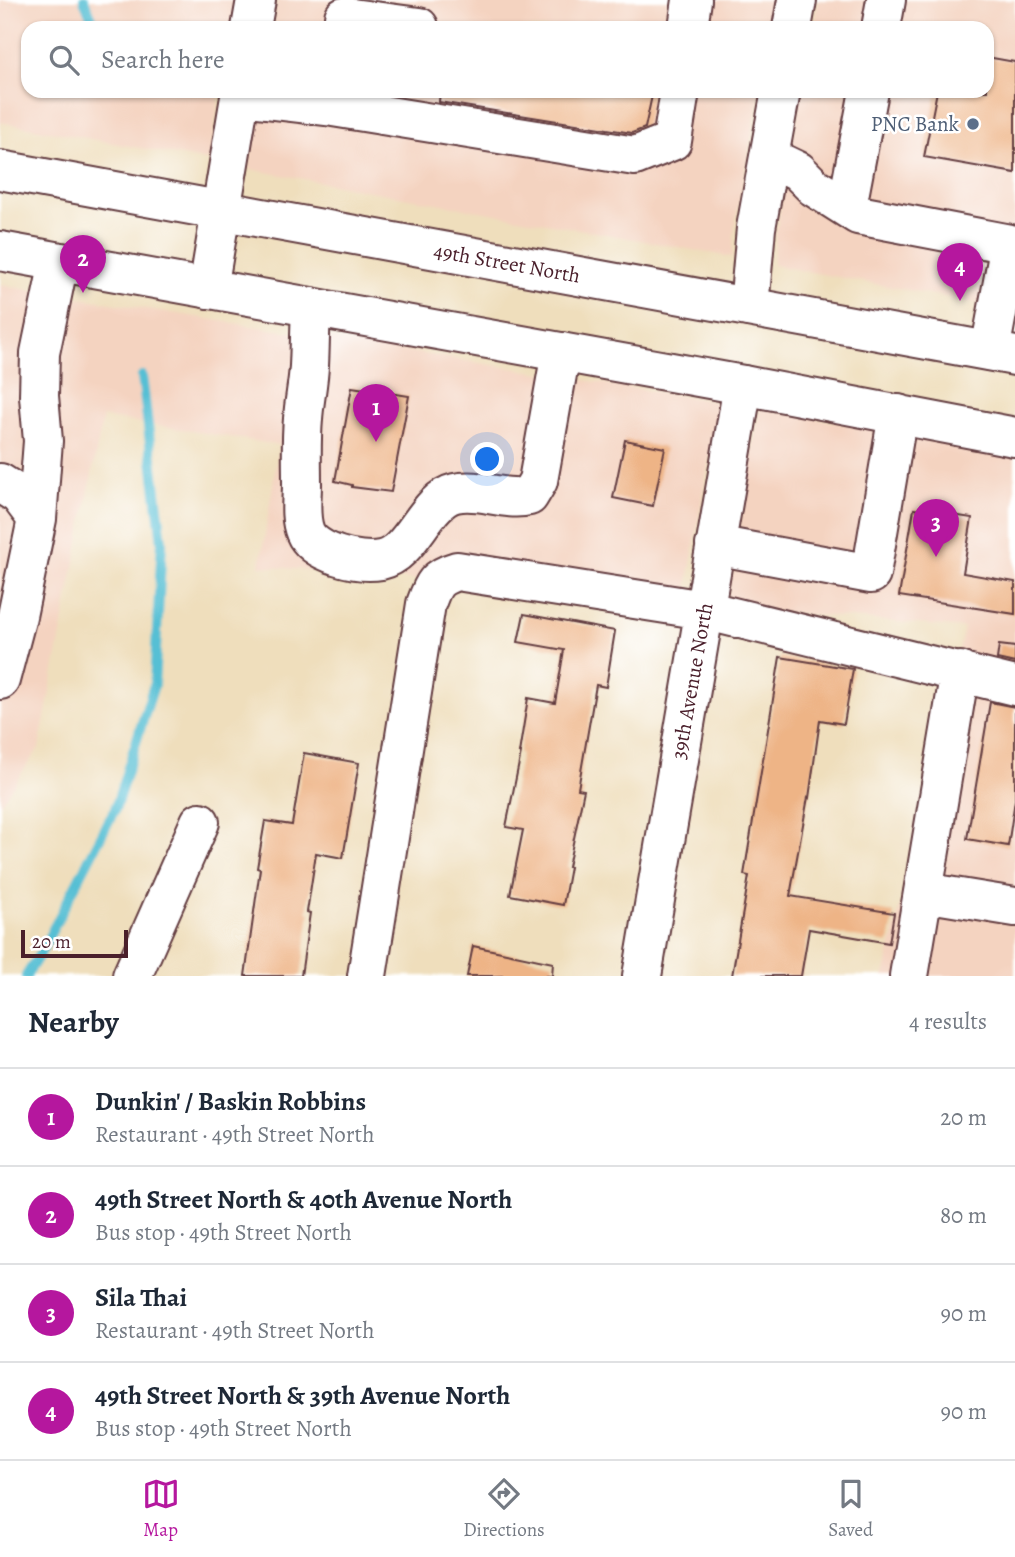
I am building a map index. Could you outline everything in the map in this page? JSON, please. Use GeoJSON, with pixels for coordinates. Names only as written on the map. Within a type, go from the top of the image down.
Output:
{"type":"FeatureCollection","features":[{"type":"Feature","properties":{"kind":"main road"},"geometry":{"type":"LineString","coordinates":[[252,21],[256,0]]}},
{"type":"Feature","properties":{"kind":"main road"},"geometry":{"type":"LineString","coordinates":[[689,21],[692,0]]}},
{"type":"Feature","properties":{"kind":"main road"},"geometry":{"type":"LineString","coordinates":[[793,21],[797,0]]}},
{"type":"Feature","properties":{"kind":"main road"},"geometry":{"type":"LineString","coordinates":[[882,21],[886,0]]}},
{"type":"Feature","properties":{"kind":"main road"},"geometry":{"type":"LineString","coordinates":[[345,15],[382,21]]}},
{"type":"Feature","properties":{"kind":"main road"},"geometry":{"type":"LineString","coordinates":[[208,289],[239,98]]}},
{"type":"Feature","properties":{"kind":"main road"},"geometry":{"type":"LineString","coordinates":[[334,99],[635,156],[672,141],[679,98]]}},
{"type":"Feature","properties":{"kind":"main road"},"geometry":{"type":"LineString","coordinates":[[749,307],[755,228],[779,98]]}},
{"type":"Feature","properties":{"kind":"main road"},"geometry":{"type":"LineString","coordinates":[[847,208],[868,98]]}},
{"type":"Feature","properties":{"kind":"main road"},"geometry":{"type":"LineString","coordinates":[[769,157],[799,171],[814,187],[858,215],[1013,245],[1002,353]]}},
{"type":"Feature","properties":{"kind":"main road","name":"49th Street North"},"geometry":{"type":"LineString","coordinates":[[0,170],[1002,353]]}},
{"type":"Feature","properties":{"kind":"main road"},"geometry":{"type":"LineString","coordinates":[[0,251],[1015,437]]}},
{"type":"Feature","properties":{"kind":"main road"},"geometry":{"type":"LineString","coordinates":[[0,680],[17,616],[37,519],[43,441],[39,396],[40,353],[59,262]]}},
{"type":"Feature","properties":{"kind":"main road"},"geometry":{"type":"LineString","coordinates":[[311,307],[309,367],[303,420],[302,516],[305,534],[337,557],[359,561],[383,560],[399,551],[436,505],[452,493],[469,492],[517,499],[529,496],[538,481],[561,352]]}},
{"type":"Feature","properties":{"kind":"main road","name":"39th Avenue North"},"geometry":{"type":"LineString","coordinates":[[642,976],[743,386]]}},
{"type":"Feature","properties":{"kind":"main road"},"geometry":{"type":"LineString","coordinates":[[715,545],[870,574],[898,414]]}},
{"type":"Feature","properties":{"kind":"main road"},"geometry":{"type":"LineString","coordinates":[[0,463],[43,441]]}},
{"type":"Feature","properties":{"kind":"main road"},"geometry":{"type":"LineString","coordinates":[[0,483],[19,495],[37,519]]}},
{"type":"Feature","properties":{"kind":"main road"},"geometry":{"type":"LineString","coordinates":[[367,976],[426,604],[433,585],[443,575],[457,572],[704,610],[1015,686]]}},
{"type":"Feature","properties":{"kind":"main road"},"geometry":{"type":"LineString","coordinates":[[909,976],[960,671]]}},
{"type":"Feature","properties":{"kind":"main road"},"geometry":{"type":"LineString","coordinates":[[132,976],[200,822]]}},
{"type":"Feature","properties":{"kind":"main road"},"geometry":{"type":"LineString","coordinates":[[923,892],[1015,907]]}},
{"type":"Feature","properties":{"kind":"shaded area"},"geometry":{"type":"Polygon","coordinates":[[[0,0],[236,0],[232,21],[21,21],[21,98],[219,98],[209,161],[0,122],[0,0]]]}},
{"type":"Feature","properties":{"kind":"shaded area"},"geometry":{"type":"Polygon","coordinates":[[[277,0],[776,0],[772,21],[274,21],[277,0]]]}},
{"type":"Feature","properties":{"kind":"shaded area"},"geometry":{"type":"Polygon","coordinates":[[[818,0],[1015,0],[1015,310],[773,265],[776,231],[801,98],[994,98],[994,21],[814,21],[818,0]]]}},
{"type":"Feature","properties":{"kind":"shaded area"},"geometry":{"type":"Polygon","coordinates":[[[261,98],[759,98],[735,224],[732,257],[249,169],[261,98]]]}},
{"type":"Feature","properties":{"kind":"shaded area"},"geometry":{"type":"Polygon","coordinates":[[[0,285],[719,402],[684,604],[260,566],[279,445],[103,417],[39,748],[0,804],[0,285]]]}},
{"type":"Feature","properties":{"kind":"shaded area"},"geometry":{"type":"Polygon","coordinates":[[[760,408],[1015,456],[1015,976],[884,976],[964,628],[726,607],[760,408]]]}},
{"type":"Feature","properties":{"kind":"building","name":"PNC Bank"},"geometry":{"type":"Polygon","coordinates":[[[994,58],[1015,62],[1015,173],[924,157],[936,98],[994,98],[994,58]]]}},
{"type":"Feature","properties":{"kind":"building"},"geometry":{"type":"Polygon","coordinates":[[[439,98],[651,98],[645,128],[632,133],[439,102],[439,98]]]}},
{"type":"Feature","properties":{"kind":"building"},"geometry":{"type":"Polygon","coordinates":[[[352,387],[409,396],[391,492],[352,487],[335,481],[352,387]]]}},
{"type":"Feature","properties":{"kind":"building"},"geometry":{"type":"Polygon","coordinates":[[[625,440],[665,448],[653,506],[613,498],[625,440]]]}},
{"type":"Feature","properties":{"kind":"building"},"geometry":{"type":"Polygon","coordinates":[[[914,509],[972,518],[963,573],[1015,582],[1015,614],[899,596],[914,509]]]}},
{"type":"Feature","properties":{"kind":"building"},"geometry":{"type":"Polygon","coordinates":[[[524,614],[615,631],[606,687],[596,685],[578,789],[584,790],[563,905],[510,895],[523,830],[506,827],[521,753],[528,698],[555,703],[564,650],[518,642],[524,614]]]}},
{"type":"Feature","properties":{"kind":"building"},"geometry":{"type":"Polygon","coordinates":[[[999,645],[1015,647],[1015,663],[997,659],[999,645]]]}},
{"type":"Feature","properties":{"kind":"building"},"geometry":{"type":"Polygon","coordinates":[[[780,657],[853,669],[844,724],[820,720],[809,798],[790,896],[894,913],[889,943],[809,929],[801,976],[732,976],[749,876],[744,875],[780,657]]]}},
{"type":"Feature","properties":{"kind":"building"},"geometry":{"type":"Polygon","coordinates":[[[990,702],[1015,707],[1015,800],[1008,846],[967,839],[990,702]]]}},
{"type":"Feature","properties":{"kind":"building"},"geometry":{"type":"Polygon","coordinates":[[[304,753],[359,763],[343,858],[316,853],[301,976],[245,976],[265,821],[292,825],[304,753]]]}},
{"type":"Feature","properties":{"kind":"building"},"geometry":{"type":"Polygon","coordinates":[[[473,946],[553,963],[552,976],[467,976],[473,946]]]}},
{"type":"Feature","properties":{"kind":"waterway"},"geometry":{"type":"LineString","coordinates":[[84,0],[93,21]]}},
{"type":"Feature","properties":{"kind":"waterway"},"geometry":{"type":"LineString","coordinates":[[26,976],[115,809],[154,685],[162,542],[142,376]]}},
{"type":"Feature","properties":{"kind":"place","name":"PNC Bank"},"geometry":{"type":"Point","coordinates":[973,124]}},
{"type":"Feature","properties":{"kind":"place","name":"49th Street North & 40th Avenue North"},"geometry":{"type":"Point","coordinates":[83,293]}},
{"type":"Feature","properties":{"kind":"place","name":"49th Street North & 39th Avenue North"},"geometry":{"type":"Point","coordinates":[960,301]}},
{"type":"Feature","properties":{"kind":"place","name":"Dunkin' / Baskin Robbins"},"geometry":{"type":"Point","coordinates":[376,442]}},
{"type":"Feature","properties":{"kind":"place","name":"Sila Thai"},"geometry":{"type":"Point","coordinates":[936,557]}}]}
